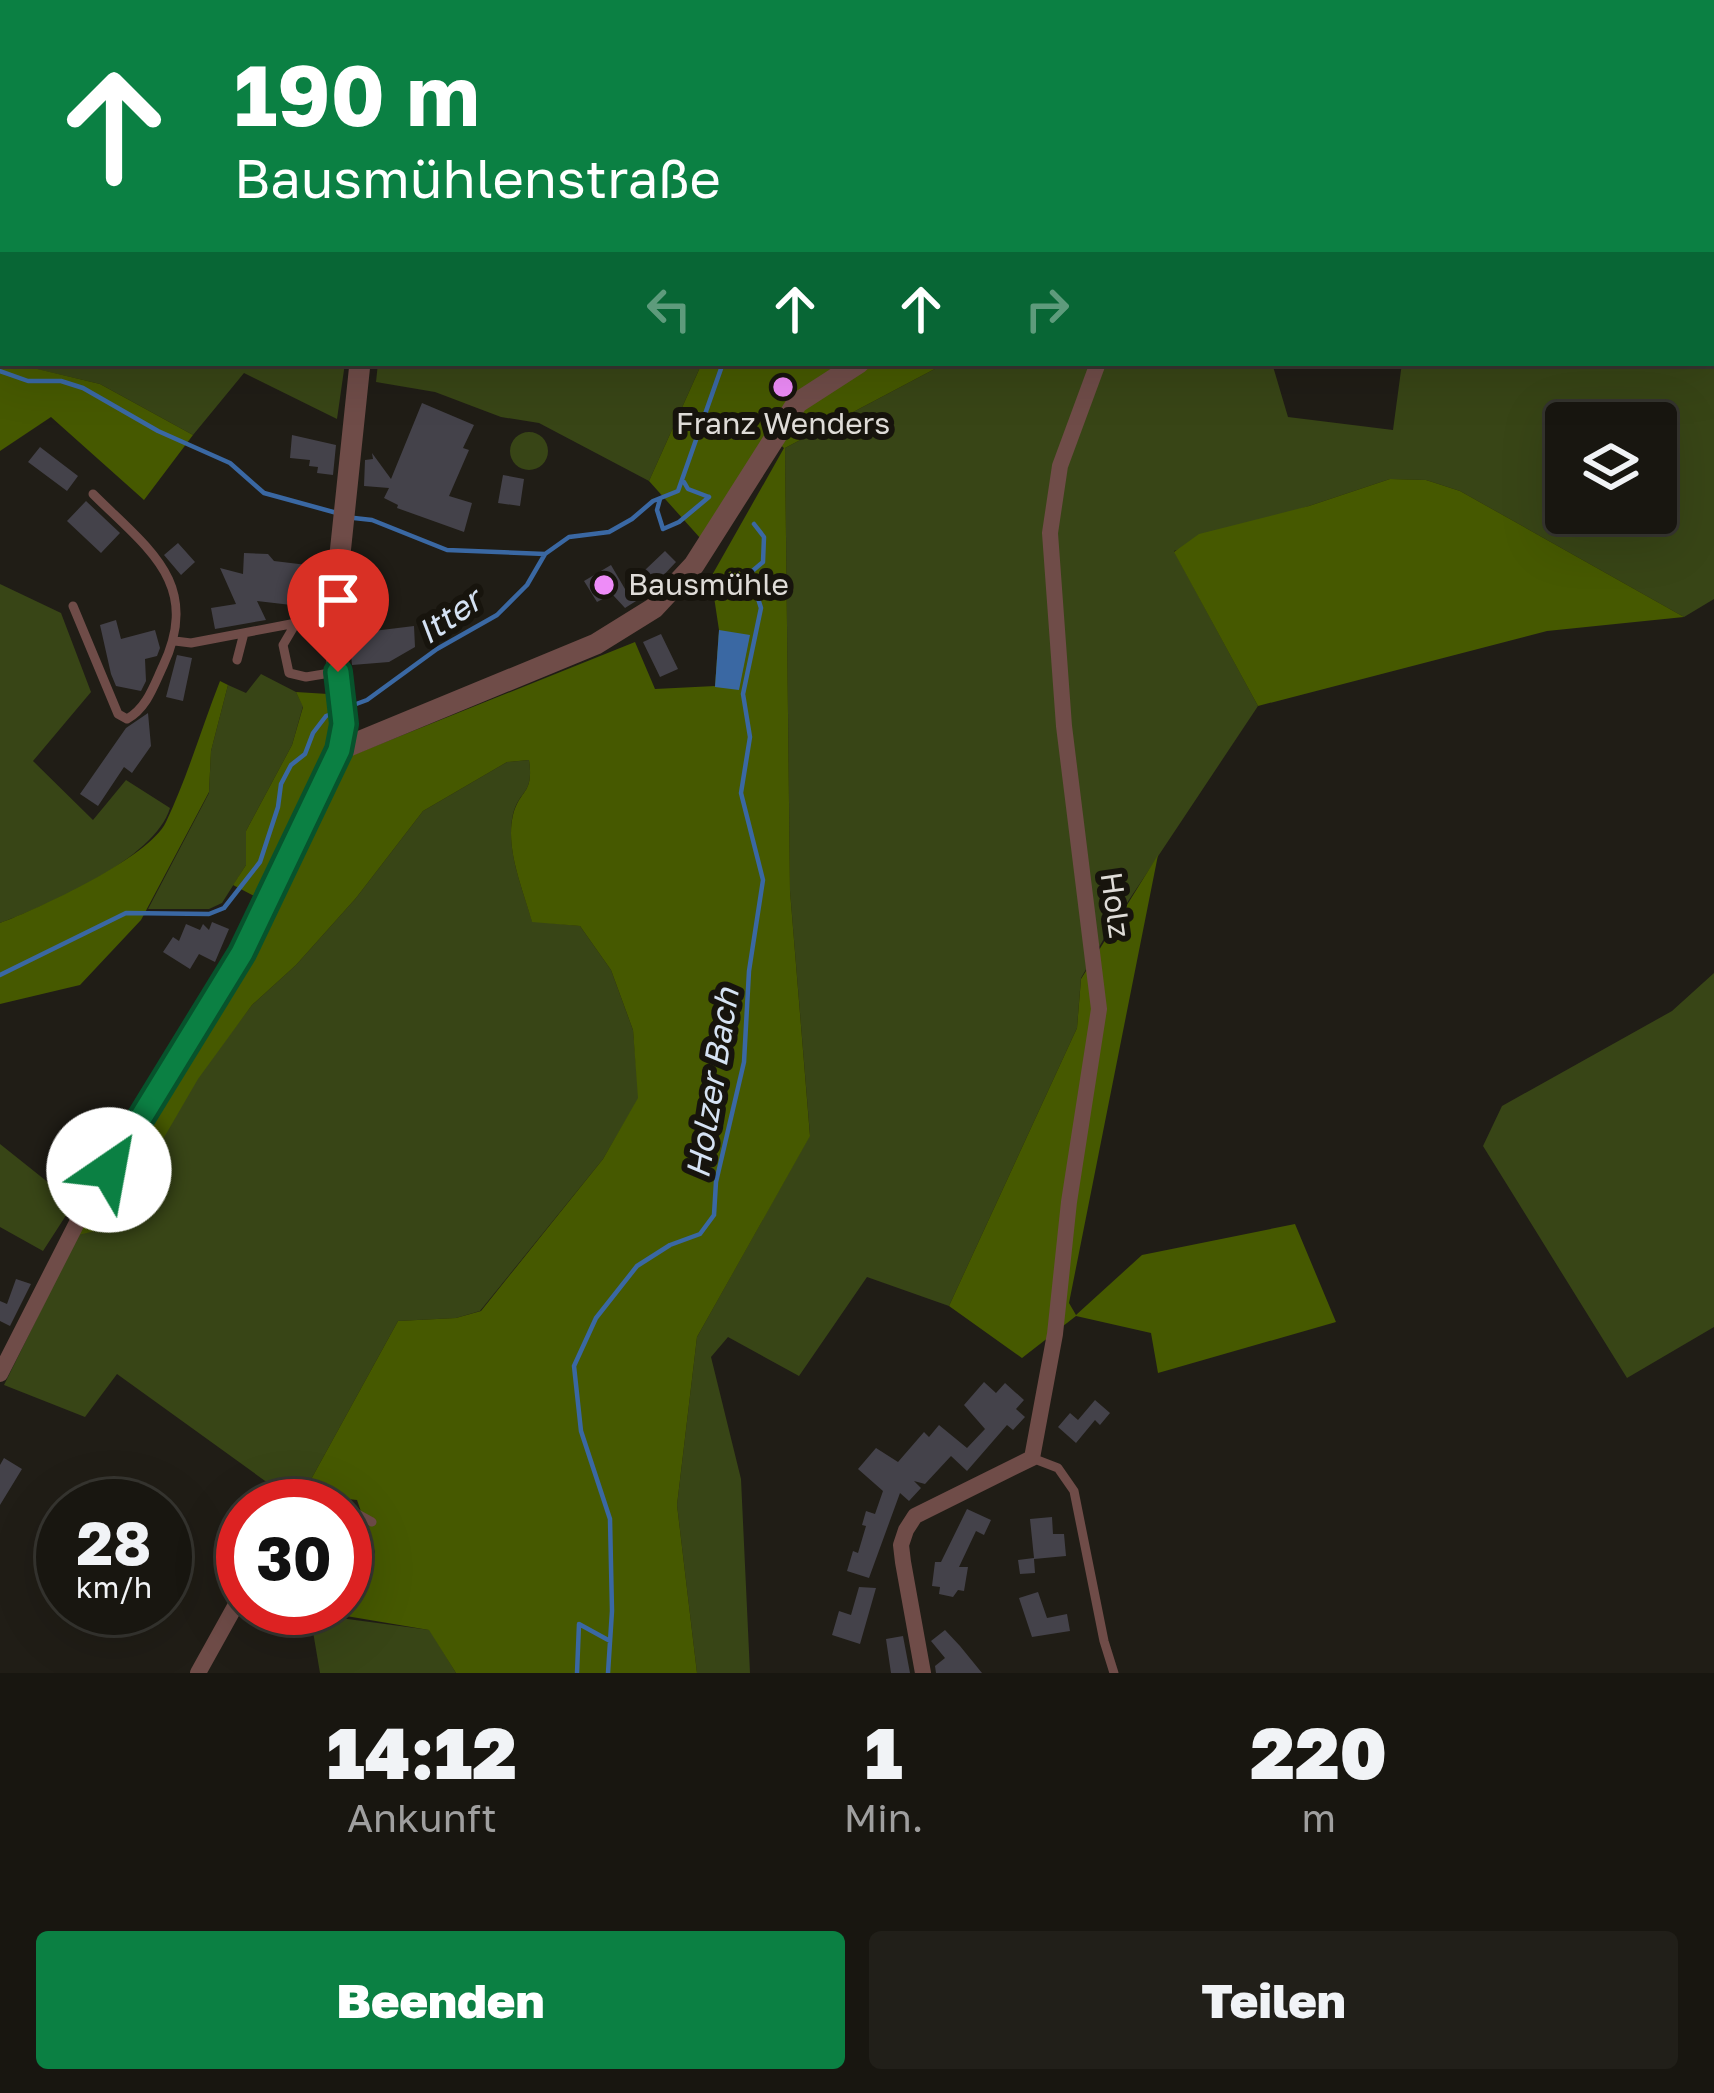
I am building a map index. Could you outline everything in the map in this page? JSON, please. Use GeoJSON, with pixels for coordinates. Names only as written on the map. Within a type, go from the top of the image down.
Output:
{"type":"FeatureCollection","features":[{"type":"Feature","properties":{"kind":"street"},"geometry":{"type":"LineString","coordinates":[[0,1374],[86,1205],[242,953],[339,750],[342,712],[333,621],[361,366]]}},
{"type":"Feature","properties":{"kind":"street"},"geometry":{"type":"LineString","coordinates":[[339,750],[632,625],[694,565],[797,403],[854,366]]}},
{"type":"Feature","properties":{"kind":"street","name":"Holz"},"geometry":{"type":"LineString","coordinates":[[1032,1458],[1055,1334],[1069,1202],[1099,1009],[1064,726],[1050,533],[1060,466],[1097,366]]}},
{"type":"Feature","properties":{"kind":"street"},"geometry":{"type":"LineString","coordinates":[[923,1673],[903,1562],[906,1530],[915,1516],[1032,1458]]}},
{"type":"Feature","properties":{"kind":"street"},"geometry":{"type":"LineString","coordinates":[[198,1673],[219,1635]]}},
{"type":"Feature","properties":{"kind":"lane"},"geometry":{"type":"LineString","coordinates":[[73,605],[118,715],[128,719],[142,707],[179,625],[172,584],[153,554],[93,494]]}},
{"type":"Feature","properties":{"kind":"lane"},"geometry":{"type":"LineString","coordinates":[[175,641],[191,643],[296,623],[333,621]]}},
{"type":"Feature","properties":{"kind":"lane"},"geometry":{"type":"LineString","coordinates":[[296,623],[283,645],[290,673],[306,677],[338,672]]}},
{"type":"Feature","properties":{"kind":"lane"},"geometry":{"type":"LineString","coordinates":[[237,661],[244,633]]}},
{"type":"Feature","properties":{"kind":"lane"},"geometry":{"type":"LineString","coordinates":[[1032,1458],[1058,1468],[1074,1491],[1114,1673]]}},
{"type":"Feature","properties":{"kind":"green space"},"geometry":{"type":"Polygon","coordinates":[[[0,366],[25,366],[100,384],[193,435],[144,500],[51,417],[0,451],[0,366]]]}},
{"type":"Feature","properties":{"kind":"green space"},"geometry":{"type":"Polygon","coordinates":[[[24,366],[345,366],[337,419],[244,373],[193,435],[100,384],[24,366]]]}},
{"type":"Feature","properties":{"kind":"green space"},"geometry":{"type":"Polygon","coordinates":[[[378,366],[701,366],[649,481],[539,423],[501,417],[435,392],[376,382],[378,366]]]}},
{"type":"Feature","properties":{"kind":"green space"},"geometry":{"type":"Polygon","coordinates":[[[701,366],[940,366],[785,448],[790,891],[810,1136],[697,1337],[677,1505],[697,1673],[456,1673],[429,1630],[372,1620],[372,1479],[311,1479],[398,1321],[456,1318],[481,1311],[603,1159],[638,1098],[633,1030],[611,970],[580,926],[532,922],[511,841],[513,815],[530,780],[529,760],[507,762],[423,811],[356,898],[296,965],[252,1005],[198,1079],[112,1227],[78,1235],[245,960],[343,759],[635,642],[655,689],[715,686],[719,630],[711,577],[784,448],[767,434],[701,539],[649,481],[701,366]]]}},
{"type":"Feature","properties":{"kind":"green space"},"geometry":{"type":"Polygon","coordinates":[[[940,366],[1273,366],[1288,417],[1393,430],[1402,366],[1714,366],[1714,599],[1684,617],[1460,491],[1426,480],[1390,479],[1174,551],[1258,706],[1081,978],[1077,1028],[949,1306],[867,1277],[799,1376],[728,1337],[711,1357],[741,1479],[750,1673],[697,1673],[677,1505],[697,1337],[810,1135],[790,891],[785,448],[940,366]]]}},
{"type":"Feature","properties":{"kind":"green space"},"geometry":{"type":"Polygon","coordinates":[[[529,432],[543,437],[548,451],[543,465],[529,470],[515,465],[510,451],[515,437],[529,432]]]}},
{"type":"Feature","properties":{"kind":"green space"},"geometry":{"type":"Polygon","coordinates":[[[1390,479],[1426,480],[1460,491],[1684,617],[1547,631],[1258,706],[1174,552],[1199,534],[1390,479]]]}},
{"type":"Feature","properties":{"kind":"green space"},"geometry":{"type":"Polygon","coordinates":[[[0,584],[61,613],[91,692],[33,761],[93,820],[126,780],[170,808],[144,845],[122,862],[45,905],[0,923],[0,584]]]}},
{"type":"Feature","properties":{"kind":"green space"},"geometry":{"type":"Polygon","coordinates":[[[261,674],[296,692],[303,706],[292,745],[246,831],[246,865],[222,903],[209,909],[148,909],[209,793],[211,751],[228,685],[246,693],[261,674]]]}},
{"type":"Feature","properties":{"kind":"green space"},"geometry":{"type":"Polygon","coordinates":[[[220,681],[228,685],[211,751],[209,792],[141,920],[80,985],[0,1004],[0,923],[91,881],[156,836],[174,805],[220,681]]]}},
{"type":"Feature","properties":{"kind":"green space"},"geometry":{"type":"Polygon","coordinates":[[[296,692],[328,694],[334,730],[258,898],[233,885],[246,865],[246,831],[292,745],[303,707],[296,692]]]}},
{"type":"Feature","properties":{"kind":"green space"},"geometry":{"type":"Polygon","coordinates":[[[529,760],[530,780],[513,814],[511,841],[532,921],[580,926],[611,970],[633,1030],[639,1098],[603,1159],[480,1311],[456,1318],[398,1321],[311,1479],[262,1479],[117,1374],[85,1417],[4,1385],[78,1235],[252,1005],[296,965],[356,898],[423,811],[507,762],[529,760]]]}},
{"type":"Feature","properties":{"kind":"green space"},"geometry":{"type":"Polygon","coordinates":[[[1158,855],[1069,1303],[1076,1315],[1142,1255],[1295,1224],[1336,1322],[1158,1373],[1151,1333],[1076,1316],[1022,1358],[949,1306],[1077,1028],[1081,979],[1158,855]]]}},
{"type":"Feature","properties":{"kind":"green space"},"geometry":{"type":"Polygon","coordinates":[[[1714,973],[1714,1327],[1627,1378],[1483,1146],[1502,1106],[1672,1011],[1714,973]]]}},
{"type":"Feature","properties":{"kind":"green space"},"geometry":{"type":"Polygon","coordinates":[[[0,1144],[74,1203],[43,1251],[0,1227],[0,1144]]]}},
{"type":"Feature","properties":{"kind":"green space"},"geometry":{"type":"Polygon","coordinates":[[[372,1622],[430,1630],[456,1673],[320,1673],[314,1635],[372,1635],[372,1622]]]}},
{"type":"Feature","properties":{"kind":"water"},"geometry":{"type":"Polygon","coordinates":[[[719,630],[750,635],[739,690],[715,687],[719,630]]]}},
{"type":"Feature","properties":{"kind":"building"},"geometry":{"type":"Polygon","coordinates":[[[422,403],[474,425],[449,496],[472,503],[464,532],[397,508],[384,498],[389,488],[364,486],[365,460],[373,459],[372,453],[391,479],[422,403]]]}},
{"type":"Feature","properties":{"kind":"building"},"geometry":{"type":"Polygon","coordinates":[[[292,435],[336,445],[333,475],[317,473],[318,467],[309,466],[310,460],[290,458],[292,435]]]}},
{"type":"Feature","properties":{"kind":"building"},"geometry":{"type":"Polygon","coordinates":[[[40,447],[78,476],[67,491],[28,462],[40,447]]]}},
{"type":"Feature","properties":{"kind":"building"},"geometry":{"type":"Polygon","coordinates":[[[503,475],[524,479],[520,506],[498,503],[503,475]]]}},
{"type":"Feature","properties":{"kind":"building"},"geometry":{"type":"Polygon","coordinates":[[[86,501],[120,533],[101,553],[67,521],[86,501]]]}},
{"type":"Feature","properties":{"kind":"building"},"geometry":{"type":"Polygon","coordinates":[[[178,543],[195,562],[181,575],[164,555],[178,543]]]}},
{"type":"Feature","properties":{"kind":"building"},"geometry":{"type":"Polygon","coordinates":[[[665,551],[676,562],[644,596],[625,608],[612,594],[597,602],[584,581],[611,565],[625,589],[665,551]]]}},
{"type":"Feature","properties":{"kind":"building"},"geometry":{"type":"Polygon","coordinates":[[[244,553],[268,554],[274,561],[318,570],[317,608],[257,601],[266,620],[215,629],[211,608],[236,604],[220,568],[243,574],[244,553]]]}},
{"type":"Feature","properties":{"kind":"building"},"geometry":{"type":"Polygon","coordinates":[[[116,620],[121,639],[155,630],[160,648],[157,656],[145,659],[146,681],[141,691],[116,686],[111,674],[100,625],[116,620]]]}},
{"type":"Feature","properties":{"kind":"building"},"geometry":{"type":"Polygon","coordinates":[[[414,626],[415,647],[389,662],[352,665],[349,634],[414,626]]]}},
{"type":"Feature","properties":{"kind":"building"},"geometry":{"type":"Polygon","coordinates":[[[661,634],[678,669],[660,677],[643,642],[661,634]]]}},
{"type":"Feature","properties":{"kind":"building"},"geometry":{"type":"Polygon","coordinates":[[[177,655],[192,658],[183,701],[166,697],[177,655]]]}},
{"type":"Feature","properties":{"kind":"building"},"geometry":{"type":"Polygon","coordinates":[[[148,713],[151,746],[132,773],[124,767],[98,806],[80,794],[126,728],[148,713]]]}},
{"type":"Feature","properties":{"kind":"building"},"geometry":{"type":"Polygon","coordinates":[[[212,922],[229,929],[215,962],[199,954],[190,969],[163,952],[173,937],[179,941],[186,924],[200,930],[203,924],[209,930],[212,922]]]}},
{"type":"Feature","properties":{"kind":"building"},"geometry":{"type":"Polygon","coordinates":[[[98,1134],[108,1145],[91,1162],[96,1165],[84,1185],[74,1178],[70,1182],[66,1179],[80,1155],[98,1134]]]}},
{"type":"Feature","properties":{"kind":"building"},"geometry":{"type":"Polygon","coordinates":[[[16,1279],[31,1284],[10,1326],[0,1321],[0,1301],[7,1304],[16,1279]]]}},
{"type":"Feature","properties":{"kind":"building"},"geometry":{"type":"Polygon","coordinates":[[[984,1382],[996,1393],[1005,1383],[1024,1400],[1016,1409],[1025,1417],[1013,1430],[1007,1425],[967,1471],[951,1456],[925,1484],[914,1481],[921,1488],[909,1501],[900,1493],[869,1578],[847,1571],[853,1551],[858,1553],[866,1511],[875,1514],[883,1491],[858,1469],[876,1448],[898,1462],[924,1432],[929,1437],[939,1425],[967,1448],[985,1429],[964,1405],[984,1382]]]}},
{"type":"Feature","properties":{"kind":"building"},"geometry":{"type":"Polygon","coordinates":[[[1095,1400],[1110,1413],[1100,1425],[1095,1420],[1076,1443],[1058,1427],[1070,1413],[1078,1420],[1095,1400]]]}},
{"type":"Feature","properties":{"kind":"building"},"geometry":{"type":"Polygon","coordinates":[[[4,1458],[22,1469],[0,1505],[0,1465],[4,1458]]]}},
{"type":"Feature","properties":{"kind":"building"},"geometry":{"type":"Polygon","coordinates":[[[967,1509],[991,1520],[984,1535],[976,1531],[959,1567],[968,1567],[964,1591],[958,1590],[953,1597],[939,1594],[940,1587],[932,1586],[935,1562],[941,1562],[967,1509]]]}},
{"type":"Feature","properties":{"kind":"building"},"geometry":{"type":"Polygon","coordinates":[[[1052,1517],[1053,1534],[1064,1534],[1066,1556],[1034,1559],[1035,1573],[1020,1574],[1018,1560],[1034,1558],[1030,1519],[1052,1517]]]}},
{"type":"Feature","properties":{"kind":"building"},"geometry":{"type":"Polygon","coordinates":[[[859,1587],[876,1588],[860,1644],[832,1635],[839,1611],[851,1615],[859,1587]]]}},
{"type":"Feature","properties":{"kind":"building"},"geometry":{"type":"Polygon","coordinates":[[[1038,1592],[1047,1618],[1067,1614],[1070,1631],[1032,1637],[1019,1598],[1038,1592]]]}},
{"type":"Feature","properties":{"kind":"building"},"geometry":{"type":"Polygon","coordinates":[[[945,1630],[982,1673],[936,1673],[935,1666],[945,1658],[931,1641],[945,1630]]]}},
{"type":"Feature","properties":{"kind":"building"},"geometry":{"type":"Polygon","coordinates":[[[903,1636],[910,1673],[891,1673],[886,1639],[903,1636]]]}},
{"type":"Feature","properties":{"kind":"waterway","name":"Itter"},"geometry":{"type":"LineString","coordinates":[[348,707],[367,700],[437,649],[497,615],[527,585],[545,554],[569,537],[609,532],[653,501],[678,491],[722,366]]}},
{"type":"Feature","properties":{"kind":"waterway"},"geometry":{"type":"LineString","coordinates":[[0,371],[28,381],[61,381],[83,388],[158,431],[230,463],[264,493],[337,513]]}},
{"type":"Feature","properties":{"kind":"waterway","name":"Holzer Bach"},"geometry":{"type":"LineString","coordinates":[[684,482],[688,489],[709,497]]}},
{"type":"Feature","properties":{"kind":"waterway"},"geometry":{"type":"LineString","coordinates":[[660,499],[657,510],[663,529],[709,497]]}},
{"type":"Feature","properties":{"kind":"waterway"},"geometry":{"type":"LineString","coordinates":[[354,518],[372,520],[447,550],[545,554]]}},
{"type":"Feature","properties":{"kind":"waterway","name":"Holzer Bach"},"geometry":{"type":"LineString","coordinates":[[608,1673],[610,1519],[581,1431],[574,1366],[596,1318],[637,1266],[670,1245],[700,1234],[714,1215],[716,1182],[744,1062],[749,971],[763,880],[741,793],[750,737],[743,694],[761,608],[750,573],[763,562],[764,537],[754,524]]}},
{"type":"Feature","properties":{"kind":"waterway","name":"Itter"},"geometry":{"type":"LineString","coordinates":[[0,975],[126,913],[209,914],[224,908],[260,862],[281,784],[291,765],[305,754],[326,716],[337,712]]}},
{"type":"Feature","properties":{"kind":"waterway"},"geometry":{"type":"LineString","coordinates":[[577,1673],[579,1624],[610,1641]]}},
{"type":"Feature","properties":{"kind":"place","name":"Franz Wenders"},"geometry":{"type":"Point","coordinates":[783,387]}},
{"type":"Feature","properties":{"kind":"place","name":"Bausmühle"},"geometry":{"type":"Point","coordinates":[604,585]}},
{"type":"Feature","properties":{"kind":"route"},"geometry":{"type":"LineString","coordinates":[[109,1170],[242,953],[339,750],[344,724],[338,672]]}}]}
